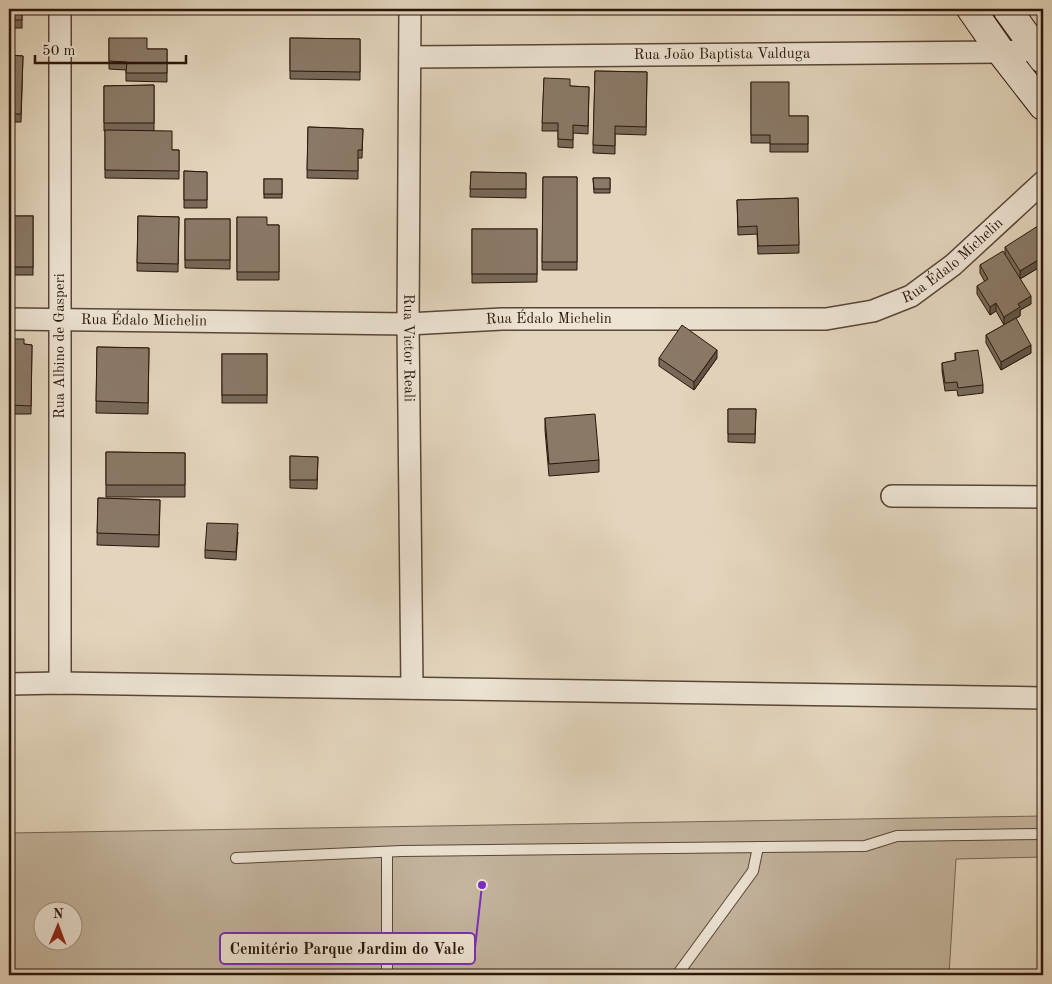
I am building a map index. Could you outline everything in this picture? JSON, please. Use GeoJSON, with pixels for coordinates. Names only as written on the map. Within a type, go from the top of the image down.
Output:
{"type":"FeatureCollection","features":[{"type":"Feature","properties":{"kind":"main road"},"geometry":{"type":"LineString","coordinates":[[971,9],[1001,52],[1043,106]]}},
{"type":"Feature","properties":{"kind":"main road"},"geometry":{"type":"LineString","coordinates":[[1007,9],[1040,54]]}},
{"type":"Feature","properties":{"kind":"street","name":"Rua Albino de Gasperi"},"geometry":{"type":"LineString","coordinates":[[60,9],[60,683]]}},
{"type":"Feature","properties":{"kind":"street","name":"Rua Victor Reali"},"geometry":{"type":"LineString","coordinates":[[410,9],[408,324],[412,688]]}},
{"type":"Feature","properties":{"kind":"street","name":"Rua João Baptista Valduga"},"geometry":{"type":"LineString","coordinates":[[410,57],[1001,52],[1040,54]]}},
{"type":"Feature","properties":{"kind":"street","name":"Rua Édalo Michelin"},"geometry":{"type":"LineString","coordinates":[[9,320],[408,324],[502,319],[826,319],[873,311],[911,296],[953,265],[1043,182]]}},
{"type":"Feature","properties":{"kind":"street"},"geometry":{"type":"LineString","coordinates":[[892,496],[1043,497]]}},
{"type":"Feature","properties":{"kind":"street"},"geometry":{"type":"LineString","coordinates":[[9,684],[60,683],[1043,698]]}},
{"type":"Feature","properties":{"kind":"lane"},"geometry":{"type":"LineString","coordinates":[[236,858],[387,852],[865,846],[897,836],[1043,834]]}},
{"type":"Feature","properties":{"kind":"lane"},"geometry":{"type":"LineString","coordinates":[[677,975],[753,872],[758,847]]}},
{"type":"Feature","properties":{"kind":"lane"},"geometry":{"type":"LineString","coordinates":[[387,852],[387,975]]}},
{"type":"Feature","properties":{"kind":"shaded area"},"geometry":{"type":"Polygon","coordinates":[[[1043,816],[1043,857],[956,859],[949,975],[816,972],[814,975],[9,975],[9,833],[1043,816]]]}},
{"type":"Feature","properties":{"kind":"building"},"geometry":{"type":"Polygon","coordinates":[[[9,9],[22,9],[22,20],[9,20],[9,9]]]}},
{"type":"Feature","properties":{"kind":"building"},"geometry":{"type":"Polygon","coordinates":[[[109,38],[147,38],[147,49],[167,49],[167,73],[126,73],[127,62],[109,61],[109,38]]]}},
{"type":"Feature","properties":{"kind":"building"},"geometry":{"type":"Polygon","coordinates":[[[290,38],[360,39],[360,72],[290,71],[290,38]]]}},
{"type":"Feature","properties":{"kind":"building"},"geometry":{"type":"Polygon","coordinates":[[[9,55],[23,56],[21,114],[9,114],[9,55]]]}},
{"type":"Feature","properties":{"kind":"building"},"geometry":{"type":"Polygon","coordinates":[[[595,71],[647,72],[646,127],[615,126],[615,146],[593,145],[595,71]]]}},
{"type":"Feature","properties":{"kind":"building"},"geometry":{"type":"Polygon","coordinates":[[[544,78],[570,79],[570,86],[589,87],[588,126],[573,125],[573,140],[558,139],[558,123],[542,123],[544,78]]]}},
{"type":"Feature","properties":{"kind":"building"},"geometry":{"type":"Polygon","coordinates":[[[751,82],[789,82],[789,116],[808,116],[808,144],[770,144],[770,135],[751,135],[751,82]]]}},
{"type":"Feature","properties":{"kind":"building"},"geometry":{"type":"Polygon","coordinates":[[[154,85],[154,123],[104,123],[104,86],[154,85]]]}},
{"type":"Feature","properties":{"kind":"building"},"geometry":{"type":"Polygon","coordinates":[[[308,127],[363,129],[362,150],[358,150],[358,171],[307,170],[308,127]]]}},
{"type":"Feature","properties":{"kind":"building"},"geometry":{"type":"Polygon","coordinates":[[[105,130],[172,131],[172,150],[179,150],[179,171],[105,170],[105,130]]]}},
{"type":"Feature","properties":{"kind":"building"},"geometry":{"type":"Polygon","coordinates":[[[184,171],[207,172],[207,200],[184,200],[184,171]]]}},
{"type":"Feature","properties":{"kind":"building"},"geometry":{"type":"Polygon","coordinates":[[[471,172],[526,173],[526,189],[470,189],[471,172]]]}},
{"type":"Feature","properties":{"kind":"building"},"geometry":{"type":"Polygon","coordinates":[[[543,177],[577,177],[577,262],[542,262],[543,177]]]}},
{"type":"Feature","properties":{"kind":"building"},"geometry":{"type":"Polygon","coordinates":[[[593,178],[610,178],[610,189],[594,189],[593,178]]]}},
{"type":"Feature","properties":{"kind":"building"},"geometry":{"type":"Polygon","coordinates":[[[264,179],[282,179],[282,194],[264,194],[264,179]]]}},
{"type":"Feature","properties":{"kind":"building"},"geometry":{"type":"Polygon","coordinates":[[[798,198],[799,245],[758,246],[757,226],[738,227],[737,200],[798,198]]]}},
{"type":"Feature","properties":{"kind":"building"},"geometry":{"type":"Polygon","coordinates":[[[9,216],[33,216],[33,267],[9,267],[9,216]]]}},
{"type":"Feature","properties":{"kind":"building"},"geometry":{"type":"Polygon","coordinates":[[[138,216],[179,217],[178,264],[137,263],[138,216]]]}},
{"type":"Feature","properties":{"kind":"building"},"geometry":{"type":"Polygon","coordinates":[[[237,217],[267,217],[267,225],[279,225],[279,272],[237,272],[237,217]]]}},
{"type":"Feature","properties":{"kind":"building"},"geometry":{"type":"Polygon","coordinates":[[[185,219],[230,219],[230,260],[185,260],[185,219]]]}},
{"type":"Feature","properties":{"kind":"building"},"geometry":{"type":"Polygon","coordinates":[[[1041,224],[1043,227],[1043,257],[1020,271],[1005,247],[1041,224]]]}},
{"type":"Feature","properties":{"kind":"building"},"geometry":{"type":"Polygon","coordinates":[[[472,229],[537,229],[537,274],[472,274],[472,229]]]}},
{"type":"Feature","properties":{"kind":"building"},"geometry":{"type":"Polygon","coordinates":[[[1003,251],[1031,296],[1018,304],[1020,307],[1004,317],[996,303],[990,307],[977,286],[988,279],[980,265],[1003,251]]]}},
{"type":"Feature","properties":{"kind":"building"},"geometry":{"type":"Polygon","coordinates":[[[1016,318],[1031,345],[1001,362],[986,335],[1016,318]]]}},
{"type":"Feature","properties":{"kind":"building"},"geometry":{"type":"Polygon","coordinates":[[[682,325],[717,350],[694,382],[659,358],[682,325]]]}},
{"type":"Feature","properties":{"kind":"building"},"geometry":{"type":"Polygon","coordinates":[[[9,339],[24,339],[24,344],[32,345],[31,406],[9,405],[9,339]]]}},
{"type":"Feature","properties":{"kind":"building"},"geometry":{"type":"Polygon","coordinates":[[[97,347],[149,348],[148,403],[96,401],[97,347]]]}},
{"type":"Feature","properties":{"kind":"building"},"geometry":{"type":"Polygon","coordinates":[[[978,350],[983,385],[958,388],[957,382],[945,383],[942,363],[956,360],[955,353],[978,350]]]}},
{"type":"Feature","properties":{"kind":"building"},"geometry":{"type":"Polygon","coordinates":[[[222,354],[267,354],[267,395],[222,395],[222,354]]]}},
{"type":"Feature","properties":{"kind":"building"},"geometry":{"type":"Polygon","coordinates":[[[728,409],[756,409],[755,434],[728,434],[728,409]]]}},
{"type":"Feature","properties":{"kind":"building"},"geometry":{"type":"Polygon","coordinates":[[[595,414],[599,460],[549,464],[545,418],[595,414]]]}},
{"type":"Feature","properties":{"kind":"building"},"geometry":{"type":"Polygon","coordinates":[[[106,452],[185,453],[185,485],[106,485],[106,452]]]}},
{"type":"Feature","properties":{"kind":"building"},"geometry":{"type":"Polygon","coordinates":[[[290,456],[318,457],[317,480],[290,480],[290,456]]]}},
{"type":"Feature","properties":{"kind":"building"},"geometry":{"type":"Polygon","coordinates":[[[98,498],[160,500],[159,535],[97,533],[98,498]]]}},
{"type":"Feature","properties":{"kind":"building"},"geometry":{"type":"Polygon","coordinates":[[[207,523],[238,524],[236,552],[205,550],[207,523]]]}},
{"type":"Feature","properties":{"kind":"place","name":"Cemitério Parque Jardim do Vale"},"geometry":{"type":"Point","coordinates":[482,885]}}]}
